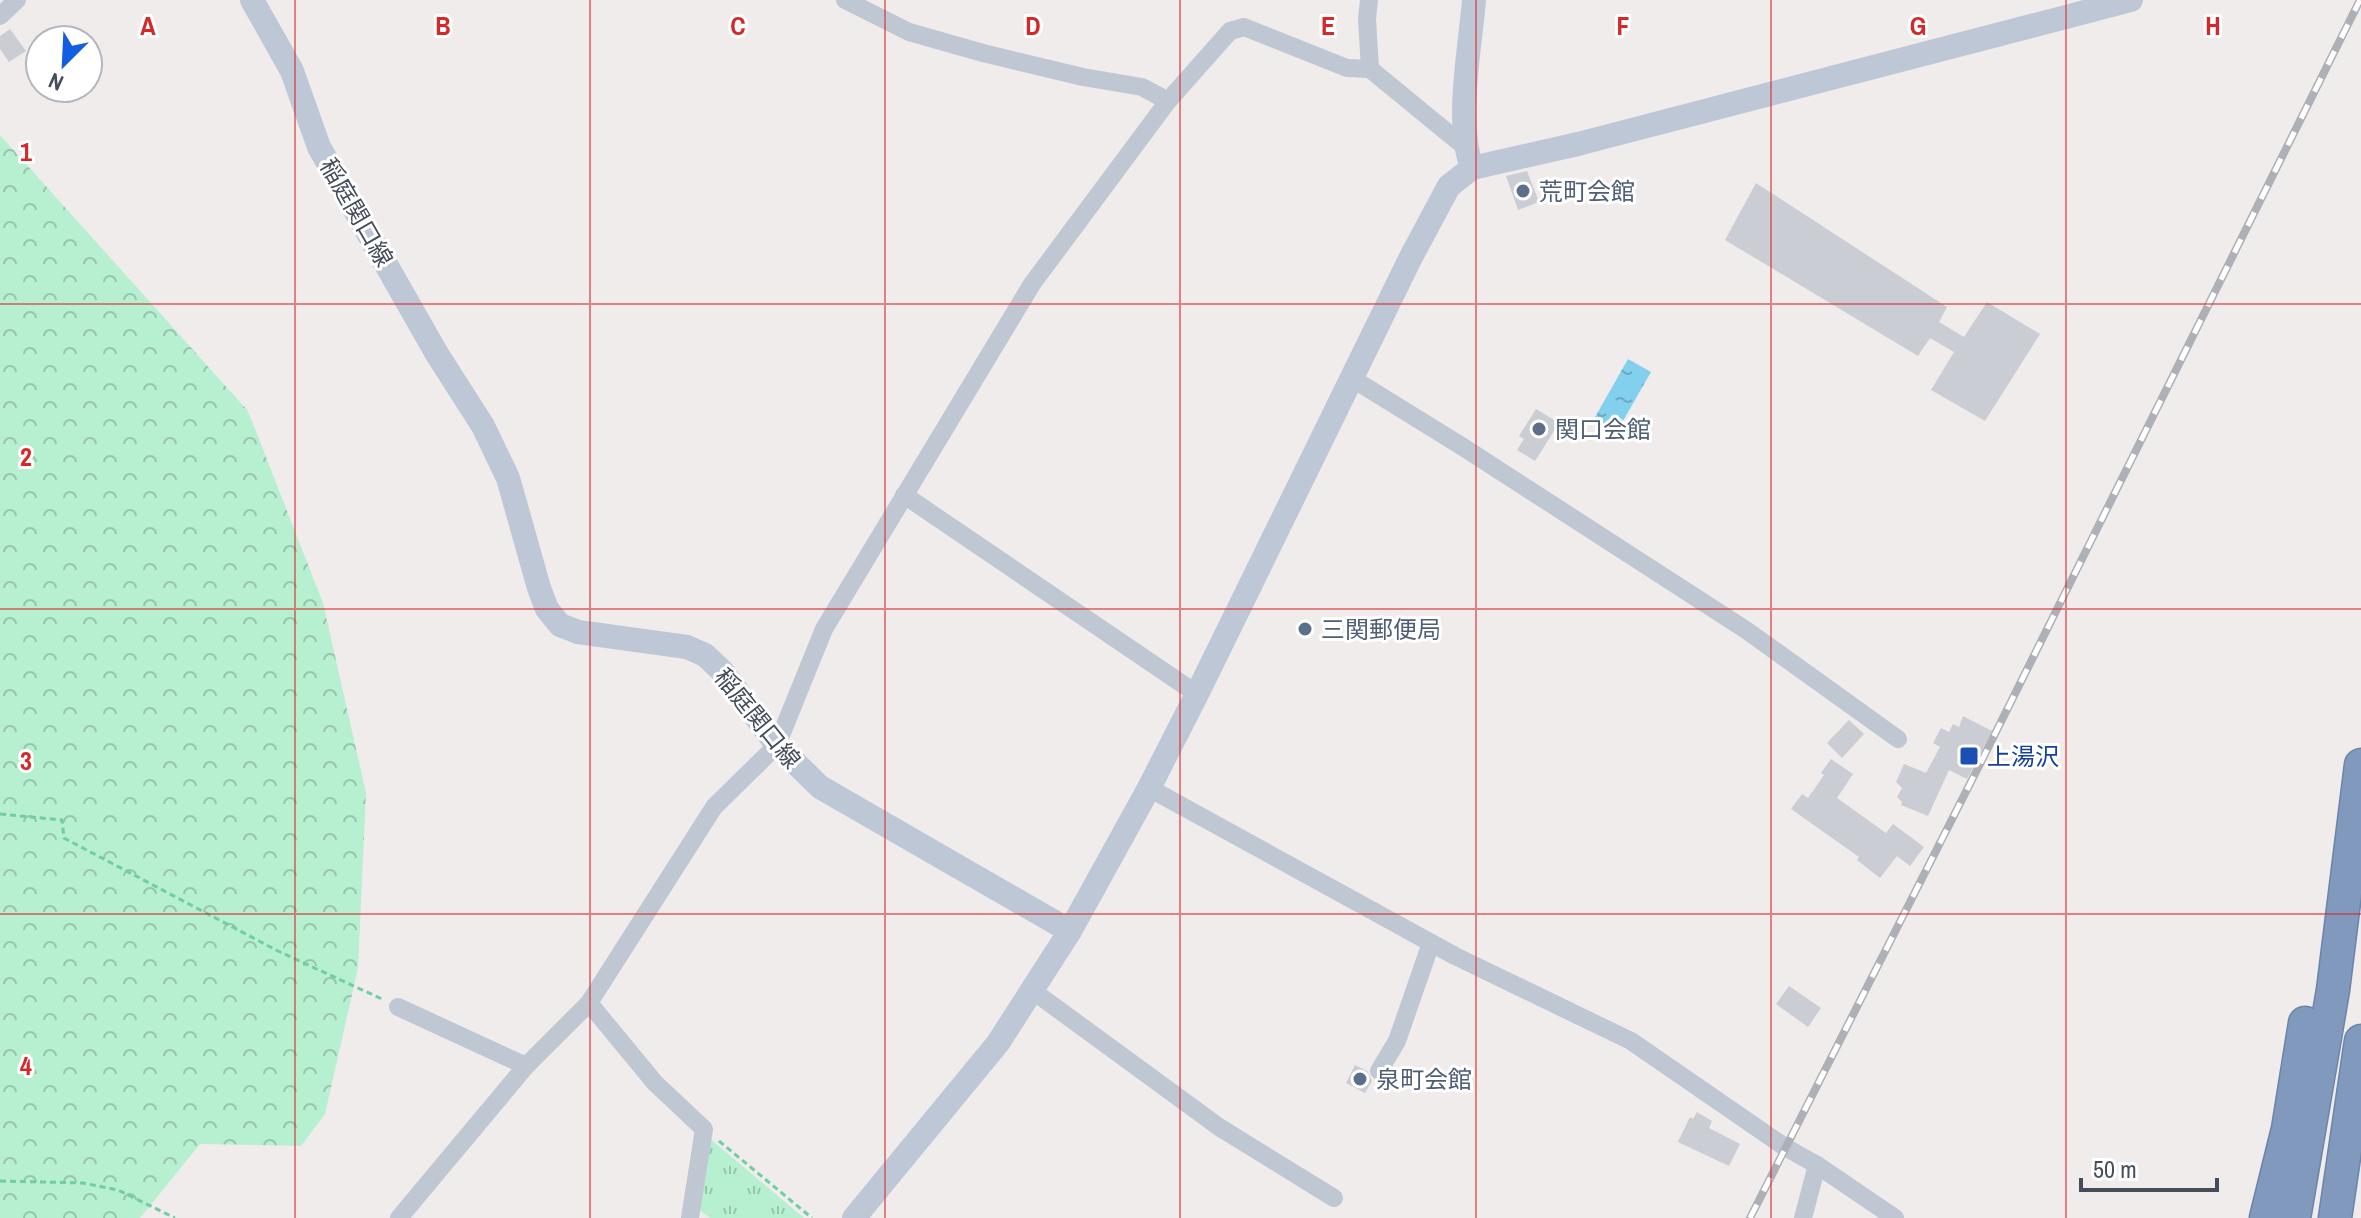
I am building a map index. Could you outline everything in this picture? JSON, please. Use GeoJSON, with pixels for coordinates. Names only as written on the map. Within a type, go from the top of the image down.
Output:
{"type":"FeatureCollection","features":[{"type":"Feature","properties":{"kind":"highway"},"geometry":{"type":"LineString","coordinates":[[2294,1218],[2333,990],[2361,765]]}},
{"type":"Feature","properties":{"kind":"highway"},"geometry":{"type":"LineString","coordinates":[[2266,1218],[2288,1129],[2323,915],[2356,815]]}},
{"type":"Feature","properties":{"kind":"highway"},"geometry":{"type":"LineString","coordinates":[[2335,1218],[2361,1041]]}},
{"type":"Feature","properties":{"kind":"street"},"geometry":{"type":"LineString","coordinates":[[0,16],[17,0]]}},
{"type":"Feature","properties":{"kind":"street","name":"稲庭関口線"},"geometry":{"type":"LineString","coordinates":[[252,0],[292,71],[319,147],[437,354],[483,426],[508,478],[547,609],[560,625],[578,632],[665,643],[705,655],[722,671],[777,745],[820,787],[1070,931]]}},
{"type":"Feature","properties":{"kind":"street"},"geometry":{"type":"LineString","coordinates":[[845,0],[909,32],[1083,77],[1142,87],[1168,101]]}},
{"type":"Feature","properties":{"kind":"street"},"geometry":{"type":"LineString","coordinates":[[1369,0],[1370,69]]}},
{"type":"Feature","properties":{"kind":"street"},"geometry":{"type":"LineString","coordinates":[[854,1218],[998,1043],[1033,991],[1149,788],[1197,694],[1411,257],[1449,186],[1468,158],[1467,86],[1474,0]]}},
{"type":"Feature","properties":{"kind":"street"},"geometry":{"type":"LineString","coordinates":[[399,1218],[526,1066],[589,1003],[714,807],[777,745],[824,629],[1032,284],[1168,101],[1230,31],[1244,27],[1347,68],[1370,69],[1468,158],[1578,144],[2131,0]]}},
{"type":"Feature","properties":{"kind":"street"},"geometry":{"type":"LineString","coordinates":[[1353,379],[1746,630],[1898,739]]}},
{"type":"Feature","properties":{"kind":"street"},"geometry":{"type":"LineString","coordinates":[[904,495],[1197,694]]}},
{"type":"Feature","properties":{"kind":"street"},"geometry":{"type":"LineString","coordinates":[[1149,788],[1431,943],[1631,1041],[1895,1218]]}},
{"type":"Feature","properties":{"kind":"street"},"geometry":{"type":"LineString","coordinates":[[1379,1071],[1397,1041],[1431,943]]}},
{"type":"Feature","properties":{"kind":"street"},"geometry":{"type":"LineString","coordinates":[[1033,991],[1219,1127],[1334,1198]]}},
{"type":"Feature","properties":{"kind":"street"},"geometry":{"type":"LineString","coordinates":[[589,1003],[655,1083],[704,1129],[690,1218]]}},
{"type":"Feature","properties":{"kind":"street"},"geometry":{"type":"LineString","coordinates":[[398,1007],[526,1066]]}},
{"type":"Feature","properties":{"kind":"street"},"geometry":{"type":"LineString","coordinates":[[1803,1218],[1817,1165]]}},
{"type":"Feature","properties":{"kind":"path"},"geometry":{"type":"LineString","coordinates":[[0,814],[62,820],[64,838],[278,951],[398,1007]]}},
{"type":"Feature","properties":{"kind":"path"},"geometry":{"type":"LineString","coordinates":[[704,1129],[812,1218]]}},
{"type":"Feature","properties":{"kind":"path"},"geometry":{"type":"LineString","coordinates":[[0,1181],[83,1183],[118,1190],[175,1218]]}},
{"type":"Feature","properties":{"kind":"green space"},"geometry":{"type":"Polygon","coordinates":[[[0,135],[248,411],[323,603],[366,793],[358,968],[325,1114],[301,1146],[200,1144],[140,1218],[0,1218],[0,135]]]}},
{"type":"Feature","properties":{"kind":"green space"},"geometry":{"type":"Polygon","coordinates":[[[708,1137],[804,1218],[710,1218],[697,1208],[708,1137]]]}},
{"type":"Feature","properties":{"kind":"water"},"geometry":{"type":"Polygon","coordinates":[[[1628,359],[1651,372],[1616,433],[1594,419],[1628,359]]]}},
{"type":"Feature","properties":{"kind":"building"},"geometry":{"type":"Polygon","coordinates":[[[10,29],[24,52],[9,62],[0,49],[0,36],[10,29]]]}},
{"type":"Feature","properties":{"kind":"building","name":"荒町会館"},"geometry":{"type":"Polygon","coordinates":[[[1527,171],[1539,202],[1518,210],[1506,176],[1527,171]]]}},
{"type":"Feature","properties":{"kind":"building"},"geometry":{"type":"Polygon","coordinates":[[[1756,183],[1947,307],[1939,322],[1964,337],[1987,302],[2040,334],[1985,421],[1931,390],[1954,352],[1930,338],[1918,356],[1725,240],[1756,183]]]}},
{"type":"Feature","properties":{"kind":"building","name":"関口会館"},"geometry":{"type":"Polygon","coordinates":[[[1536,409],[1559,423],[1535,461],[1517,450],[1524,439],[1519,436],[1536,409]]]}},
{"type":"Feature","properties":{"kind":"building"},"geometry":{"type":"Polygon","coordinates":[[[1963,716],[1992,731],[1967,779],[1949,770],[1928,816],[1901,805],[1897,797],[1902,788],[1896,782],[1904,764],[1926,773],[1940,747],[1933,743],[1941,728],[1949,732],[1953,724],[1959,727],[1963,716]]]}},
{"type":"Feature","properties":{"kind":"building"},"geometry":{"type":"Polygon","coordinates":[[[1849,720],[1864,734],[1842,758],[1827,743],[1849,720]]]}},
{"type":"Feature","properties":{"kind":"building"},"geometry":{"type":"Polygon","coordinates":[[[1831,759],[1853,774],[1837,798],[1886,833],[1893,824],[1924,847],[1910,866],[1897,856],[1880,878],[1857,860],[1859,857],[1791,809],[1802,794],[1808,798],[1831,759]]]}},
{"type":"Feature","properties":{"kind":"building"},"geometry":{"type":"Polygon","coordinates":[[[1789,986],[1821,1008],[1808,1027],[1776,1004],[1789,986]]]}},
{"type":"Feature","properties":{"kind":"building","name":"泉町会館"},"geometry":{"type":"Polygon","coordinates":[[[1355,1065],[1367,1071],[1372,1081],[1365,1093],[1346,1083],[1355,1065]]]}},
{"type":"Feature","properties":{"kind":"building"},"geometry":{"type":"Polygon","coordinates":[[[1697,1112],[1712,1121],[1709,1128],[1740,1144],[1729,1166],[1678,1142],[1690,1117],[1693,1119],[1697,1112]]]}},
{"type":"Feature","properties":{"kind":"railway"},"geometry":{"type":"LineString","coordinates":[[1750,1218],[2360,0]]}},
{"type":"Feature","properties":{"kind":"place","name":"荒町会館"},"geometry":{"type":"Point","coordinates":[1523,191]}},
{"type":"Feature","properties":{"kind":"place","name":"関口会館"},"geometry":{"type":"Point","coordinates":[1539,429]}},
{"type":"Feature","properties":{"kind":"place","name":"三関郵便局"},"geometry":{"type":"Point","coordinates":[1305,629]}},
{"type":"Feature","properties":{"kind":"place","name":"上湯沢"},"geometry":{"type":"Point","coordinates":[1969,756]}},
{"type":"Feature","properties":{"kind":"place","name":"泉町会館"},"geometry":{"type":"Point","coordinates":[1360,1079]}}]}
